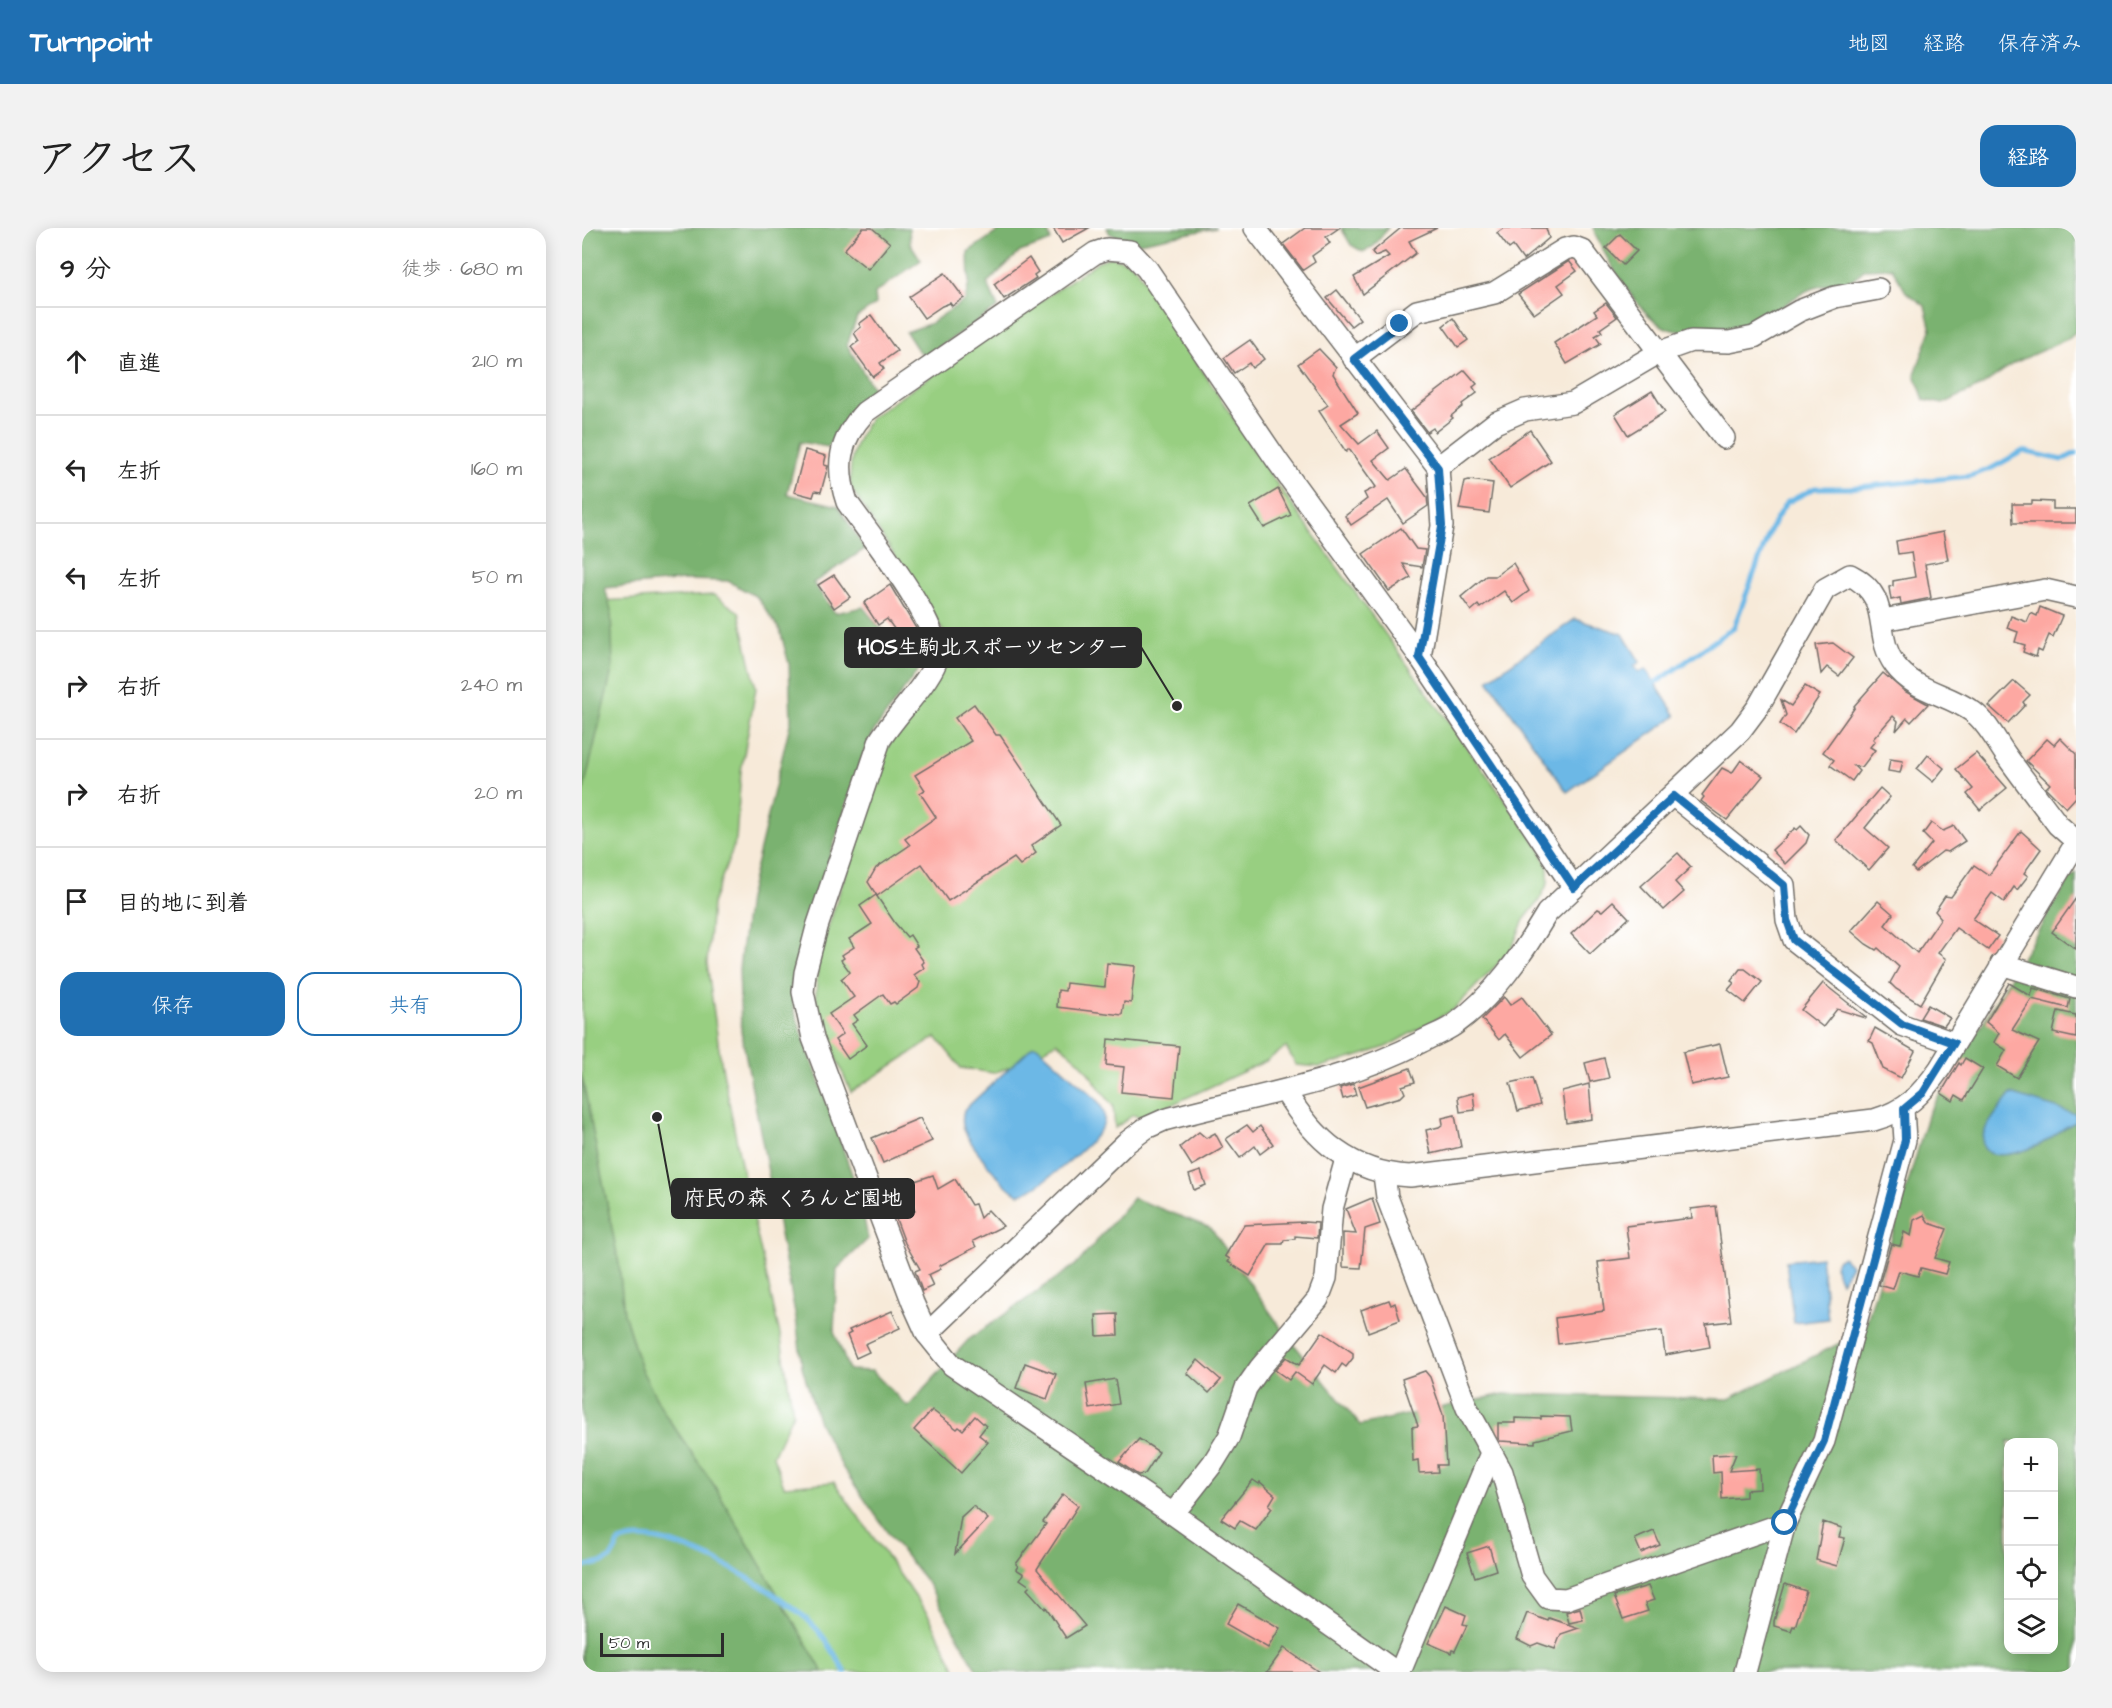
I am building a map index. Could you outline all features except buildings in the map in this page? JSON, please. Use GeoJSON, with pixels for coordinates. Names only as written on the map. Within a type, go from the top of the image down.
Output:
{"type":"FeatureCollection","features":[{"type":"Feature","properties":{"kind":"street"},"geometry":{"type":"LineString","coordinates":[[1255,228],[1438,468],[1442,526],[1419,657]]}},
{"type":"Feature","properties":{"kind":"street"},"geometry":{"type":"LineString","coordinates":[[1354,359],[1417,311],[1494,293],[1565,249],[1574,247],[1582,250],[1724,438]]}},
{"type":"Feature","properties":{"kind":"street"},"geometry":{"type":"LineString","coordinates":[[1491,1453],[1398,1672],[1173,1514],[952,1365],[927,1334],[883,1227],[813,1038],[803,992],[805,974],[818,927],[880,740],[895,716],[930,673],[937,660],[938,647],[923,613],[847,502],[841,484],[839,455],[852,426],[865,412],[1095,253],[1107,249],[1130,251],[1147,269],[1278,462],[1419,657],[1574,888]]}},
{"type":"Feature","properties":{"kind":"street"},"geometry":{"type":"LineString","coordinates":[[1438,468],[1495,423],[1525,410],[1573,403],[1660,352],[1691,341],[1729,342],[1754,337],[1799,311],[1836,297],[1878,289]]}},
{"type":"Feature","properties":{"kind":"street"},"geometry":{"type":"LineString","coordinates":[[927,1334],[1126,1143],[1146,1128],[1184,1114],[1285,1091],[1371,1065],[1453,1025],[1498,986],[1527,947],[1547,913],[1674,796],[1740,731],[1758,707],[1825,589],[1850,575],[1863,582],[1878,603],[1886,644],[1894,664],[1911,682],[1973,712],[2058,825],[2076,842],[1923,1093],[1904,1109],[1874,1120],[1472,1170],[1410,1176],[1384,1175],[1346,1159],[1313,1133],[1285,1091]]}},
{"type":"Feature","properties":{"kind":"street"},"geometry":{"type":"LineString","coordinates":[[1883,620],[1978,600],[2045,590],[2076,597]]}},
{"type":"Feature","properties":{"kind":"street"},"geometry":{"type":"LineString","coordinates":[[1674,796],[1784,885],[1787,920],[1794,940],[1902,1024],[1954,1043]]}},
{"type":"Feature","properties":{"kind":"street"},"geometry":{"type":"LineString","coordinates":[[2001,964],[2076,987]]}},
{"type":"Feature","properties":{"kind":"street"},"geometry":{"type":"LineString","coordinates":[[1745,1672],[1785,1523],[1824,1441],[1905,1140],[1904,1109]]}},
{"type":"Feature","properties":{"kind":"street"},"geometry":{"type":"LineString","coordinates":[[1173,1514],[1213,1463],[1229,1437],[1246,1388],[1318,1299],[1326,1278],[1332,1209],[1346,1159]]}},
{"type":"Feature","properties":{"kind":"street"},"geometry":{"type":"LineString","coordinates":[[1384,1175],[1387,1197],[1467,1408],[1502,1472],[1532,1576],[1548,1598],[1566,1599],[1785,1523]]}},
{"type":"Feature","properties":{"kind":"green space"},"geometry":{"type":"Polygon","coordinates":[[[582,228],[909,228],[910,243],[921,260],[875,293],[876,304],[857,317],[847,345],[875,392],[849,417],[828,447],[800,442],[787,494],[838,506],[865,549],[813,583],[835,613],[863,607],[880,628],[891,633],[901,647],[923,632],[928,651],[922,665],[874,731],[861,760],[795,965],[792,988],[794,1010],[860,1197],[868,1239],[837,1269],[834,1331],[849,1370],[872,1371],[908,1407],[968,1340],[1078,1263],[1133,1198],[1211,1228],[1284,1332],[1360,1425],[1504,1394],[1729,1399],[1864,1331],[1929,1112],[2069,880],[2076,873],[2076,1672],[978,1672],[928,1584],[890,1536],[843,1468],[819,1423],[802,1367],[796,1318],[741,1031],[739,969],[748,899],[791,720],[789,664],[780,630],[757,597],[728,581],[684,580],[605,588],[611,610],[613,666],[582,797],[582,228]]]}},
{"type":"Feature","properties":{"kind":"green space"},"geometry":{"type":"Polygon","coordinates":[[[1003,228],[1047,228],[1051,241],[1020,252],[987,283],[998,307],[926,356],[919,352],[906,332],[929,324],[965,300],[969,283],[968,252],[1003,228]]]}},
{"type":"Feature","properties":{"kind":"green space"},"geometry":{"type":"Polygon","coordinates":[[[1107,228],[1216,228],[1139,243],[1110,234],[1107,228]]]}},
{"type":"Feature","properties":{"kind":"green space"},"geometry":{"type":"Polygon","coordinates":[[[1341,228],[1388,228],[1374,246],[1363,252],[1351,245],[1341,228]]]}},
{"type":"Feature","properties":{"kind":"green space"},"geometry":{"type":"Polygon","coordinates":[[[1593,228],[2076,228],[2076,331],[2070,338],[2014,363],[1981,386],[1943,404],[1924,400],[1915,374],[1931,330],[1925,306],[1906,292],[1892,268],[1865,269],[1844,283],[1811,289],[1767,317],[1751,323],[1715,330],[1678,331],[1658,323],[1635,300],[1614,270],[1593,228]]]}},
{"type":"Feature","properties":{"kind":"green space"},"geometry":{"type":"Polygon","coordinates":[[[1110,257],[1128,262],[1135,267],[1267,470],[1539,847],[1548,868],[1548,883],[1538,902],[1524,920],[1511,950],[1453,1010],[1386,1047],[1356,1057],[1320,1067],[1296,1065],[1286,1047],[1266,1061],[1143,1118],[1133,1115],[1115,1128],[1113,1106],[1081,1063],[1057,1042],[1022,1063],[993,1073],[961,1068],[936,1037],[851,1092],[819,1019],[816,994],[818,959],[884,753],[945,649],[946,635],[851,488],[854,452],[860,435],[870,418],[1099,261],[1110,257]]]}},
{"type":"Feature","properties":{"kind":"green space"},"geometry":{"type":"Polygon","coordinates":[[[714,595],[739,612],[756,688],[741,771],[736,840],[712,904],[707,963],[720,1056],[744,1179],[781,1339],[793,1413],[773,1456],[784,1486],[834,1482],[929,1616],[957,1672],[582,1672],[582,602],[714,595]]]}},
{"type":"Feature","properties":{"kind":"green space"},"geometry":{"type":"Polygon","coordinates":[[[582,1076],[619,1264],[624,1313],[641,1369],[665,1414],[712,1482],[823,1672],[582,1672],[582,1076]]]}},
{"type":"Feature","properties":{"kind":"water"},"geometry":{"type":"Polygon","coordinates":[[[1575,619],[1623,634],[1640,662],[1634,666],[1639,672],[1646,669],[1676,716],[1567,792],[1488,680],[1575,619]]]}},
{"type":"Feature","properties":{"kind":"water"},"geometry":{"type":"Polygon","coordinates":[[[1033,1046],[1037,1046],[1096,1099],[1102,1108],[1104,1118],[1098,1133],[1078,1154],[1039,1184],[1019,1194],[997,1176],[980,1155],[967,1136],[963,1118],[964,1110],[1033,1046]]]}},
{"type":"Feature","properties":{"kind":"water"},"geometry":{"type":"Polygon","coordinates":[[[2011,1094],[2076,1114],[2076,1122],[2041,1144],[2025,1150],[2004,1155],[1988,1152],[1983,1146],[1983,1136],[1991,1120],[2011,1094]]]}},
{"type":"Feature","properties":{"kind":"water"},"geometry":{"type":"Polygon","coordinates":[[[1821,1257],[1828,1319],[1794,1323],[1786,1261],[1821,1257]]]}},
{"type":"Feature","properties":{"kind":"water"},"geometry":{"type":"Polygon","coordinates":[[[1843,1257],[1851,1265],[1841,1282],[1834,1266],[1838,1259],[1843,1257]]]}},
{"type":"Feature","properties":{"kind":"waterway"},"geometry":{"type":"LineString","coordinates":[[1648,685],[1660,680],[1734,627],[1771,528],[1786,503],[1815,488],[1848,488],[1970,476],[1992,468],[2023,451],[2062,460],[2076,453]]}},
{"type":"Feature","properties":{"kind":"waterway"},"geometry":{"type":"LineString","coordinates":[[582,1567],[610,1559],[619,1542],[639,1538],[664,1541],[691,1550],[748,1578],[795,1609],[821,1634],[845,1672]]}},
{"type":"Feature","properties":{"kind":"place","name":"HOS生駒北スポーツセンター"},"geometry":{"type":"Point","coordinates":[1177,706]}},
{"type":"Feature","properties":{"kind":"place","name":"府民の森 くろんど園地"},"geometry":{"type":"Point","coordinates":[657,1117]}},
{"type":"Feature","properties":{"kind":"route"},"geometry":{"type":"LineString","coordinates":[[1400,324],[1354,359],[1438,468],[1442,526],[1419,657],[1574,888],[1674,796],[1777,877],[1784,885],[1787,898],[1787,920],[1794,940],[1902,1024],[1954,1043],[1923,1093],[1904,1109],[1905,1140],[1824,1441],[1785,1523]]}}]}
